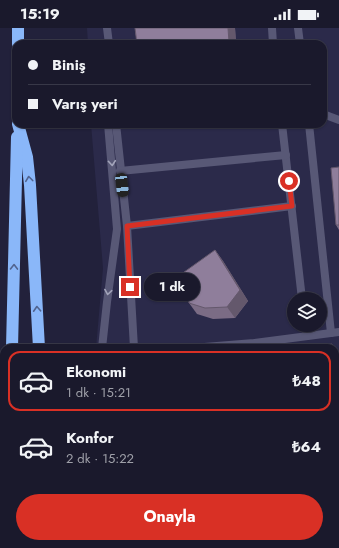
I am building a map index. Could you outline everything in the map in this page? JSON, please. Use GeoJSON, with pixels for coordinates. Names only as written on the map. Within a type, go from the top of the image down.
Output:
{"type":"FeatureCollection","features":[{"type":"Feature","properties":{"kind":"highway"},"geometry":{"type":"LineString","coordinates":[[18,28],[18,40]]}},
{"type":"Feature","properties":{"kind":"highway"},"geometry":{"type":"LineString","coordinates":[[12,344],[18,128]]}},
{"type":"Feature","properties":{"kind":"highway"},"geometry":{"type":"LineString","coordinates":[[19,128],[26,157],[30,185],[39,344]]}},
{"type":"Feature","properties":{"kind":"lane"},"geometry":{"type":"LineString","coordinates":[[106,40],[107,28]]}},
{"type":"Feature","properties":{"kind":"lane"},"geometry":{"type":"LineString","coordinates":[[107,28],[108,40]]}},
{"type":"Feature","properties":{"kind":"lane"},"geometry":{"type":"LineString","coordinates":[[272,28],[273,40]]}},
{"type":"Feature","properties":{"kind":"lane"},"geometry":{"type":"LineString","coordinates":[[298,28],[300,40]]}},
{"type":"Feature","properties":{"kind":"lane"},"geometry":{"type":"LineString","coordinates":[[327,116],[339,120]]}},
{"type":"Feature","properties":{"kind":"lane"},"geometry":{"type":"LineString","coordinates":[[102,344],[117,229],[108,128]]}},
{"type":"Feature","properties":{"kind":"lane"},"geometry":{"type":"LineString","coordinates":[[116,128],[127,226],[134,344]]}},
{"type":"Feature","properties":{"kind":"lane"},"geometry":{"type":"LineString","coordinates":[[283,128],[301,292]]}},
{"type":"Feature","properties":{"kind":"lane"},"geometry":{"type":"LineString","coordinates":[[260,344],[335,333],[309,128]]}},
{"type":"Feature","properties":{"kind":"lane"},"geometry":{"type":"LineString","coordinates":[[120,171],[286,155]]}},
{"type":"Feature","properties":{"kind":"lane"},"geometry":{"type":"LineString","coordinates":[[127,226],[292,206]]}},
{"type":"Feature","properties":{"kind":"lane"},"geometry":{"type":"LineString","coordinates":[[306,332],[307,336]]}},
{"type":"Feature","properties":{"kind":"shaded area"},"geometry":{"type":"Polygon","coordinates":[[[87,28],[339,28],[339,344],[96,344],[103,268],[91,128],[327,128],[327,40],[88,40],[87,28]]]}},
{"type":"Feature","properties":{"kind":"building"},"geometry":{"type":"Polygon","coordinates":[[[135,28],[228,28],[229,40],[136,40],[135,28]]]}},
{"type":"Feature","properties":{"kind":"building"},"geometry":{"type":"Polygon","coordinates":[[[339,167],[339,225],[336,225],[331,168],[339,167]]]}},
{"type":"Feature","properties":{"kind":"building"},"geometry":{"type":"Polygon","coordinates":[[[215,250],[240,290],[227,307],[205,308],[189,303],[180,275],[215,250]]]}},
{"type":"Feature","properties":{"kind":"route"},"geometry":{"type":"LineString","coordinates":[[130,287],[127,226],[292,206],[289,181]]}}]}
